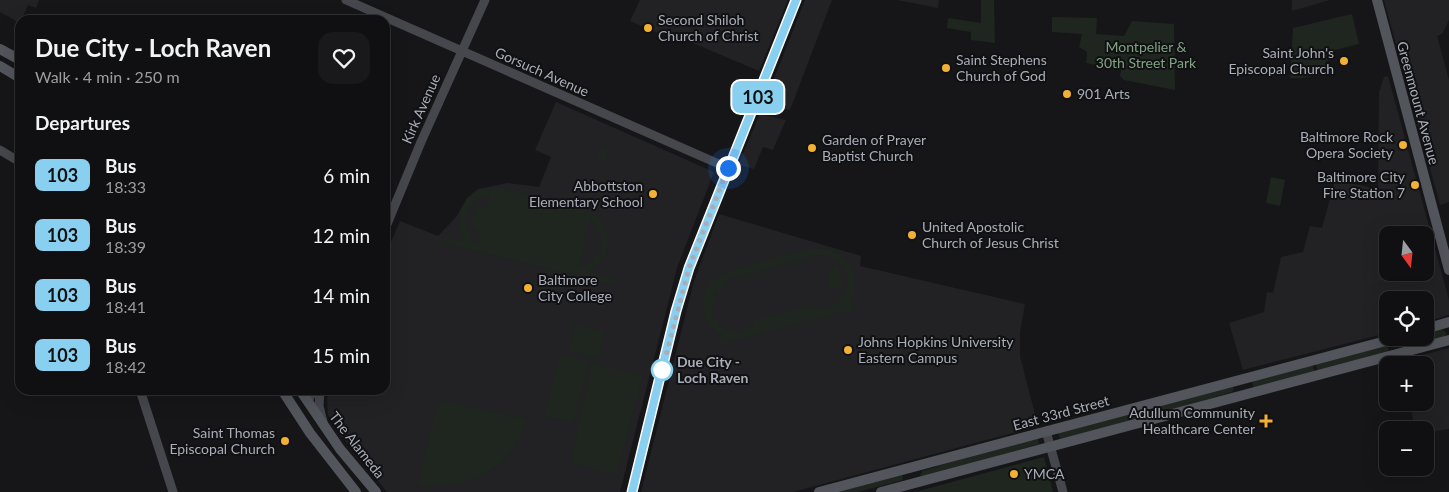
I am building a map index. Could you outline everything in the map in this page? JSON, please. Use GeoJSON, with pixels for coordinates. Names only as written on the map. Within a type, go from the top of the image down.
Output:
{"type":"FeatureCollection","features":[{"type":"Feature","properties":{"kind":"main road","name":"Greenmount Avenue"},"geometry":{"type":"LineString","coordinates":[[1377,0],[1449,270]]}},
{"type":"Feature","properties":{"kind":"main road"},"geometry":{"type":"LineString","coordinates":[[0,49],[15,57]]}},
{"type":"Feature","properties":{"kind":"main road"},"geometry":{"type":"LineString","coordinates":[[0,66],[15,75]]}},
{"type":"Feature","properties":{"kind":"main road"},"geometry":{"type":"LineString","coordinates":[[1434,326],[1449,322]]}},
{"type":"Feature","properties":{"kind":"main road"},"geometry":{"type":"LineString","coordinates":[[881,492],[1449,340]]}},
{"type":"Feature","properties":{"kind":"main road","name":"East 33rd Street"},"geometry":{"type":"LineString","coordinates":[[818,492],[1379,343]]}},
{"type":"Feature","properties":{"kind":"main road"},"geometry":{"type":"LineString","coordinates":[[285,395],[307,428],[356,492]]}},
{"type":"Feature","properties":{"kind":"main road","name":"The Alameda"},"geometry":{"type":"LineString","coordinates":[[304,395],[330,435],[376,492]]}},
{"type":"Feature","properties":{"kind":"main road"},"geometry":{"type":"LineString","coordinates":[[307,428],[304,417],[308,402]]}},
{"type":"Feature","properties":{"kind":"street","name":"Gorsuch Avenue"},"geometry":{"type":"LineString","coordinates":[[346,0],[380,15]]}},
{"type":"Feature","properties":{"kind":"street","name":"Kirk Avenue"},"geometry":{"type":"LineString","coordinates":[[390,218],[461,51],[485,0]]}},
{"type":"Feature","properties":{"kind":"street"},"geometry":{"type":"LineString","coordinates":[[632,492],[682,291],[728,168],[796,0]]}},
{"type":"Feature","properties":{"kind":"street","name":"Gorsuch Avenue"},"geometry":{"type":"LineString","coordinates":[[390,20],[728,168]]}},
{"type":"Feature","properties":{"kind":"street"},"geometry":{"type":"LineString","coordinates":[[0,150],[15,159]]}},
{"type":"Feature","properties":{"kind":"street"},"geometry":{"type":"LineString","coordinates":[[142,395],[173,492]]}},
{"type":"Feature","properties":{"kind":"street"},"geometry":{"type":"LineString","coordinates":[[308,402],[311,395]]}},
{"type":"Feature","properties":{"kind":"street"},"geometry":{"type":"LineString","coordinates":[[320,395],[322,420],[330,435]]}},
{"type":"Feature","properties":{"kind":"street"},"geometry":{"type":"LineString","coordinates":[[1046,431],[1062,492]]}},
{"type":"Feature","properties":{"kind":"shaded area"},"geometry":{"type":"Polygon","coordinates":[[[0,0],[39,0],[36,8],[28,5],[24,15],[15,15],[15,20],[0,12],[0,0]]]}},
{"type":"Feature","properties":{"kind":"shaded area"},"geometry":{"type":"Polygon","coordinates":[[[640,0],[788,0],[759,71],[662,30],[660,34],[630,21],[640,0]]]}},
{"type":"Feature","properties":{"kind":"shaded area"},"geometry":{"type":"Polygon","coordinates":[[[805,0],[832,0],[790,110],[764,104],[805,0]]]}},
{"type":"Feature","properties":{"kind":"shaded area"},"geometry":{"type":"Polygon","coordinates":[[[897,0],[939,0],[938,8],[897,0]]]}},
{"type":"Feature","properties":{"kind":"shaded area"},"geometry":{"type":"Polygon","coordinates":[[[1292,0],[1330,0],[1292,11],[1292,0]]]}},
{"type":"Feature","properties":{"kind":"shaded area"},"geometry":{"type":"Polygon","coordinates":[[[1384,0],[1449,0],[1449,20],[1442,34],[1437,36],[1449,80],[1449,202],[1440,205],[1384,0]]]}},
{"type":"Feature","properties":{"kind":"shaded area"},"geometry":{"type":"Polygon","coordinates":[[[1388,76],[1429,226],[1379,226],[1379,281],[1434,281],[1434,245],[1449,300],[1449,315],[1434,319],[1434,291],[1379,291],[1379,335],[1243,370],[1229,323],[1264,312],[1267,292],[1273,293],[1281,257],[1303,252],[1310,226],[1322,228],[1335,180],[1378,189],[1379,92],[1384,77],[1388,76]]]}},
{"type":"Feature","properties":{"kind":"shaded area","name":"Baltimore City College"},"geometry":{"type":"Polygon","coordinates":[[[556,102],[714,172],[677,268],[620,492],[387,492],[339,433],[328,415],[327,399],[328,395],[390,395],[390,244],[400,221],[438,236],[456,217],[467,198],[478,189],[508,183],[539,187],[551,157],[535,150],[556,102]]]}},
{"type":"Feature","properties":{"kind":"shaded area"},"geometry":{"type":"Polygon","coordinates":[[[760,114],[786,120],[773,150],[763,147],[754,169],[738,165],[760,114]]]}},
{"type":"Feature","properties":{"kind":"shaded area","name":"Johns Hopkins University Eastern Campus"},"geometry":{"type":"Polygon","coordinates":[[[719,214],[861,256],[860,266],[1025,304],[1020,332],[1020,356],[1038,426],[793,492],[641,492],[694,281],[719,214]]]}},
{"type":"Feature","properties":{"kind":"shaded area"},"geometry":{"type":"Polygon","coordinates":[[[1449,348],[1449,429],[1434,432],[1434,421],[1413,421],[1411,411],[1434,411],[1434,356],[1418,356],[1449,348]]]}},
{"type":"Feature","properties":{"kind":"green space"},"geometry":{"type":"Polygon","coordinates":[[[981,0],[994,0],[995,43],[971,40],[971,32],[947,28],[948,18],[981,23],[981,0]]]}},
{"type":"Feature","properties":{"kind":"green space"},"geometry":{"type":"Polygon","coordinates":[[[1352,14],[1359,44],[1331,51],[1332,54],[1328,55],[1329,60],[1326,61],[1329,73],[1302,78],[1290,78],[1293,28],[1352,14]]]}},
{"type":"Feature","properties":{"kind":"green space","name":"Montpelier & 30th Street Park"},"geometry":{"type":"Polygon","coordinates":[[[1052,17],[1097,18],[1096,34],[1124,36],[1132,21],[1174,24],[1175,90],[1124,80],[1120,76],[1121,70],[1086,63],[1087,52],[1079,47],[1082,34],[1052,32],[1052,17]]]}},
{"type":"Feature","properties":{"kind":"green space"},"geometry":{"type":"Polygon","coordinates":[[[604,147],[610,150],[606,160],[602,162],[596,160],[600,149],[604,147]]]}},
{"type":"Feature","properties":{"kind":"green space"},"geometry":{"type":"Polygon","coordinates":[[[1271,177],[1285,180],[1280,206],[1266,203],[1271,177]]]}},
{"type":"Feature","properties":{"kind":"green space"},"geometry":{"type":"Polygon","coordinates":[[[493,187],[530,195],[575,206],[594,214],[600,219],[606,229],[608,245],[603,259],[590,272],[615,279],[613,285],[441,242],[443,236],[464,241],[460,222],[461,213],[468,199],[474,193],[493,187]],[[490,194],[481,197],[475,202],[467,215],[468,230],[471,237],[478,244],[481,232],[472,225],[472,215],[479,207],[488,206],[490,194]],[[590,219],[578,268],[591,264],[602,250],[601,233],[590,219]]]}},
{"type":"Feature","properties":{"kind":"green space"},"geometry":{"type":"Polygon","coordinates":[[[810,249],[829,250],[845,259],[853,275],[853,294],[849,303],[852,302],[854,309],[721,344],[720,337],[723,336],[710,325],[703,309],[705,292],[710,284],[716,278],[735,269],[810,249]],[[818,255],[730,279],[725,282],[719,294],[716,292],[719,285],[711,300],[714,295],[717,296],[711,311],[721,326],[730,330],[742,331],[748,330],[747,325],[755,323],[754,320],[808,306],[809,308],[818,306],[820,311],[833,306],[846,289],[848,279],[845,270],[839,262],[830,257],[818,255]]]}},
{"type":"Feature","properties":{"kind":"green space"},"geometry":{"type":"Polygon","coordinates":[[[812,261],[735,282],[735,280],[812,261]]]}},
{"type":"Feature","properties":{"kind":"green space"},"geometry":{"type":"Polygon","coordinates":[[[838,265],[844,289],[829,286],[826,274],[838,265]]]}},
{"type":"Feature","properties":{"kind":"green space"},"geometry":{"type":"Polygon","coordinates":[[[574,324],[605,332],[598,358],[569,351],[574,324]]]}},
{"type":"Feature","properties":{"kind":"green space"},"geometry":{"type":"Polygon","coordinates":[[[1441,329],[1447,333],[1443,338],[1434,340],[1434,331],[1441,329]]]}},
{"type":"Feature","properties":{"kind":"green space"},"geometry":{"type":"Polygon","coordinates":[[[1379,345],[1388,346],[1389,353],[1318,372],[1315,362],[1379,345]]]}},
{"type":"Feature","properties":{"kind":"green space"},"geometry":{"type":"Polygon","coordinates":[[[1403,346],[1414,346],[1403,349],[1403,346]]]}},
{"type":"Feature","properties":{"kind":"green space"},"geometry":{"type":"Polygon","coordinates":[[[560,355],[589,362],[573,423],[545,416],[560,355]]]}},
{"type":"Feature","properties":{"kind":"green space"},"geometry":{"type":"Polygon","coordinates":[[[592,363],[643,376],[616,475],[575,465],[572,459],[592,363]]]}},
{"type":"Feature","properties":{"kind":"green space"},"geometry":{"type":"Polygon","coordinates":[[[1312,363],[1315,373],[1254,389],[1251,379],[1312,363]]]}},
{"type":"Feature","properties":{"kind":"green space"},"geometry":{"type":"Polygon","coordinates":[[[1232,385],[1234,389],[1232,392],[1161,414],[1159,404],[1232,385]]]}},
{"type":"Feature","properties":{"kind":"green space"},"geometry":{"type":"Polygon","coordinates":[[[444,401],[526,419],[520,436],[511,451],[500,463],[486,473],[471,480],[454,484],[436,486],[418,484],[438,404],[444,401]]]}},
{"type":"Feature","properties":{"kind":"green space"},"geometry":{"type":"Polygon","coordinates":[[[1139,409],[1142,419],[1060,439],[1059,432],[1139,409]]]}},
{"type":"Feature","properties":{"kind":"green space"},"geometry":{"type":"Polygon","coordinates":[[[1038,439],[1039,444],[922,478],[920,476],[922,471],[1008,445],[1038,439]]]}},
{"type":"Feature","properties":{"kind":"green space","name":"YMCA"},"geometry":{"type":"Polygon","coordinates":[[[1044,457],[1053,492],[915,492],[1044,457]]]}},
{"type":"Feature","properties":{"kind":"green space"},"geometry":{"type":"Polygon","coordinates":[[[902,474],[903,480],[858,492],[830,492],[902,474]]]}},
{"type":"Feature","properties":{"kind":"bus line","name":"103"},"geometry":{"type":"LineString","coordinates":[[632,492],[684,282],[708,216],[796,0]]}},
{"type":"Feature","properties":{"kind":"place","name":"Second Shiloh Church of Christ"},"geometry":{"type":"Point","coordinates":[648,28]}},
{"type":"Feature","properties":{"kind":"place","name":"Saint John's Episcopal Church"},"geometry":{"type":"Point","coordinates":[1344,61]}},
{"type":"Feature","properties":{"kind":"place","name":"Saint Stephens Church of God"},"geometry":{"type":"Point","coordinates":[946,68]}},
{"type":"Feature","properties":{"kind":"place","name":"901 Arts"},"geometry":{"type":"Point","coordinates":[1067,94]}},
{"type":"Feature","properties":{"kind":"place","name":"Baltimore Rock Opera Society"},"geometry":{"type":"Point","coordinates":[1403,145]}},
{"type":"Feature","properties":{"kind":"place","name":"Garden of Prayer Baptist Church"},"geometry":{"type":"Point","coordinates":[812,148]}},
{"type":"Feature","properties":{"kind":"place","name":"Baltimore City Fire Station 7"},"geometry":{"type":"Point","coordinates":[1415,185]}},
{"type":"Feature","properties":{"kind":"place","name":"Abbottston Elementary School"},"geometry":{"type":"Point","coordinates":[653,194]}},
{"type":"Feature","properties":{"kind":"place","name":"United Apostolic Church of Jesus Christ"},"geometry":{"type":"Point","coordinates":[912,235]}},
{"type":"Feature","properties":{"kind":"place","name":"Baltimore City College"},"geometry":{"type":"Point","coordinates":[528,288]}},
{"type":"Feature","properties":{"kind":"place","name":"Johns Hopkins University Eastern Campus"},"geometry":{"type":"Point","coordinates":[848,350]}},
{"type":"Feature","properties":{"kind":"place","name":"Due City - Loch Raven"},"geometry":{"type":"Point","coordinates":[662,370]}},
{"type":"Feature","properties":{"kind":"place","name":"Adullum Community Healthcare Center"},"geometry":{"type":"Point","coordinates":[1266,421]}},
{"type":"Feature","properties":{"kind":"place","name":"Saint Thomas Episcopal Church"},"geometry":{"type":"Point","coordinates":[285,441]}},
{"type":"Feature","properties":{"kind":"place","name":"YMCA"},"geometry":{"type":"Point","coordinates":[1014,474]}},
{"type":"Feature","properties":{"kind":"route"},"geometry":{"type":"LineString","coordinates":[[662,370],[689,268],[728,168]]}}]}
